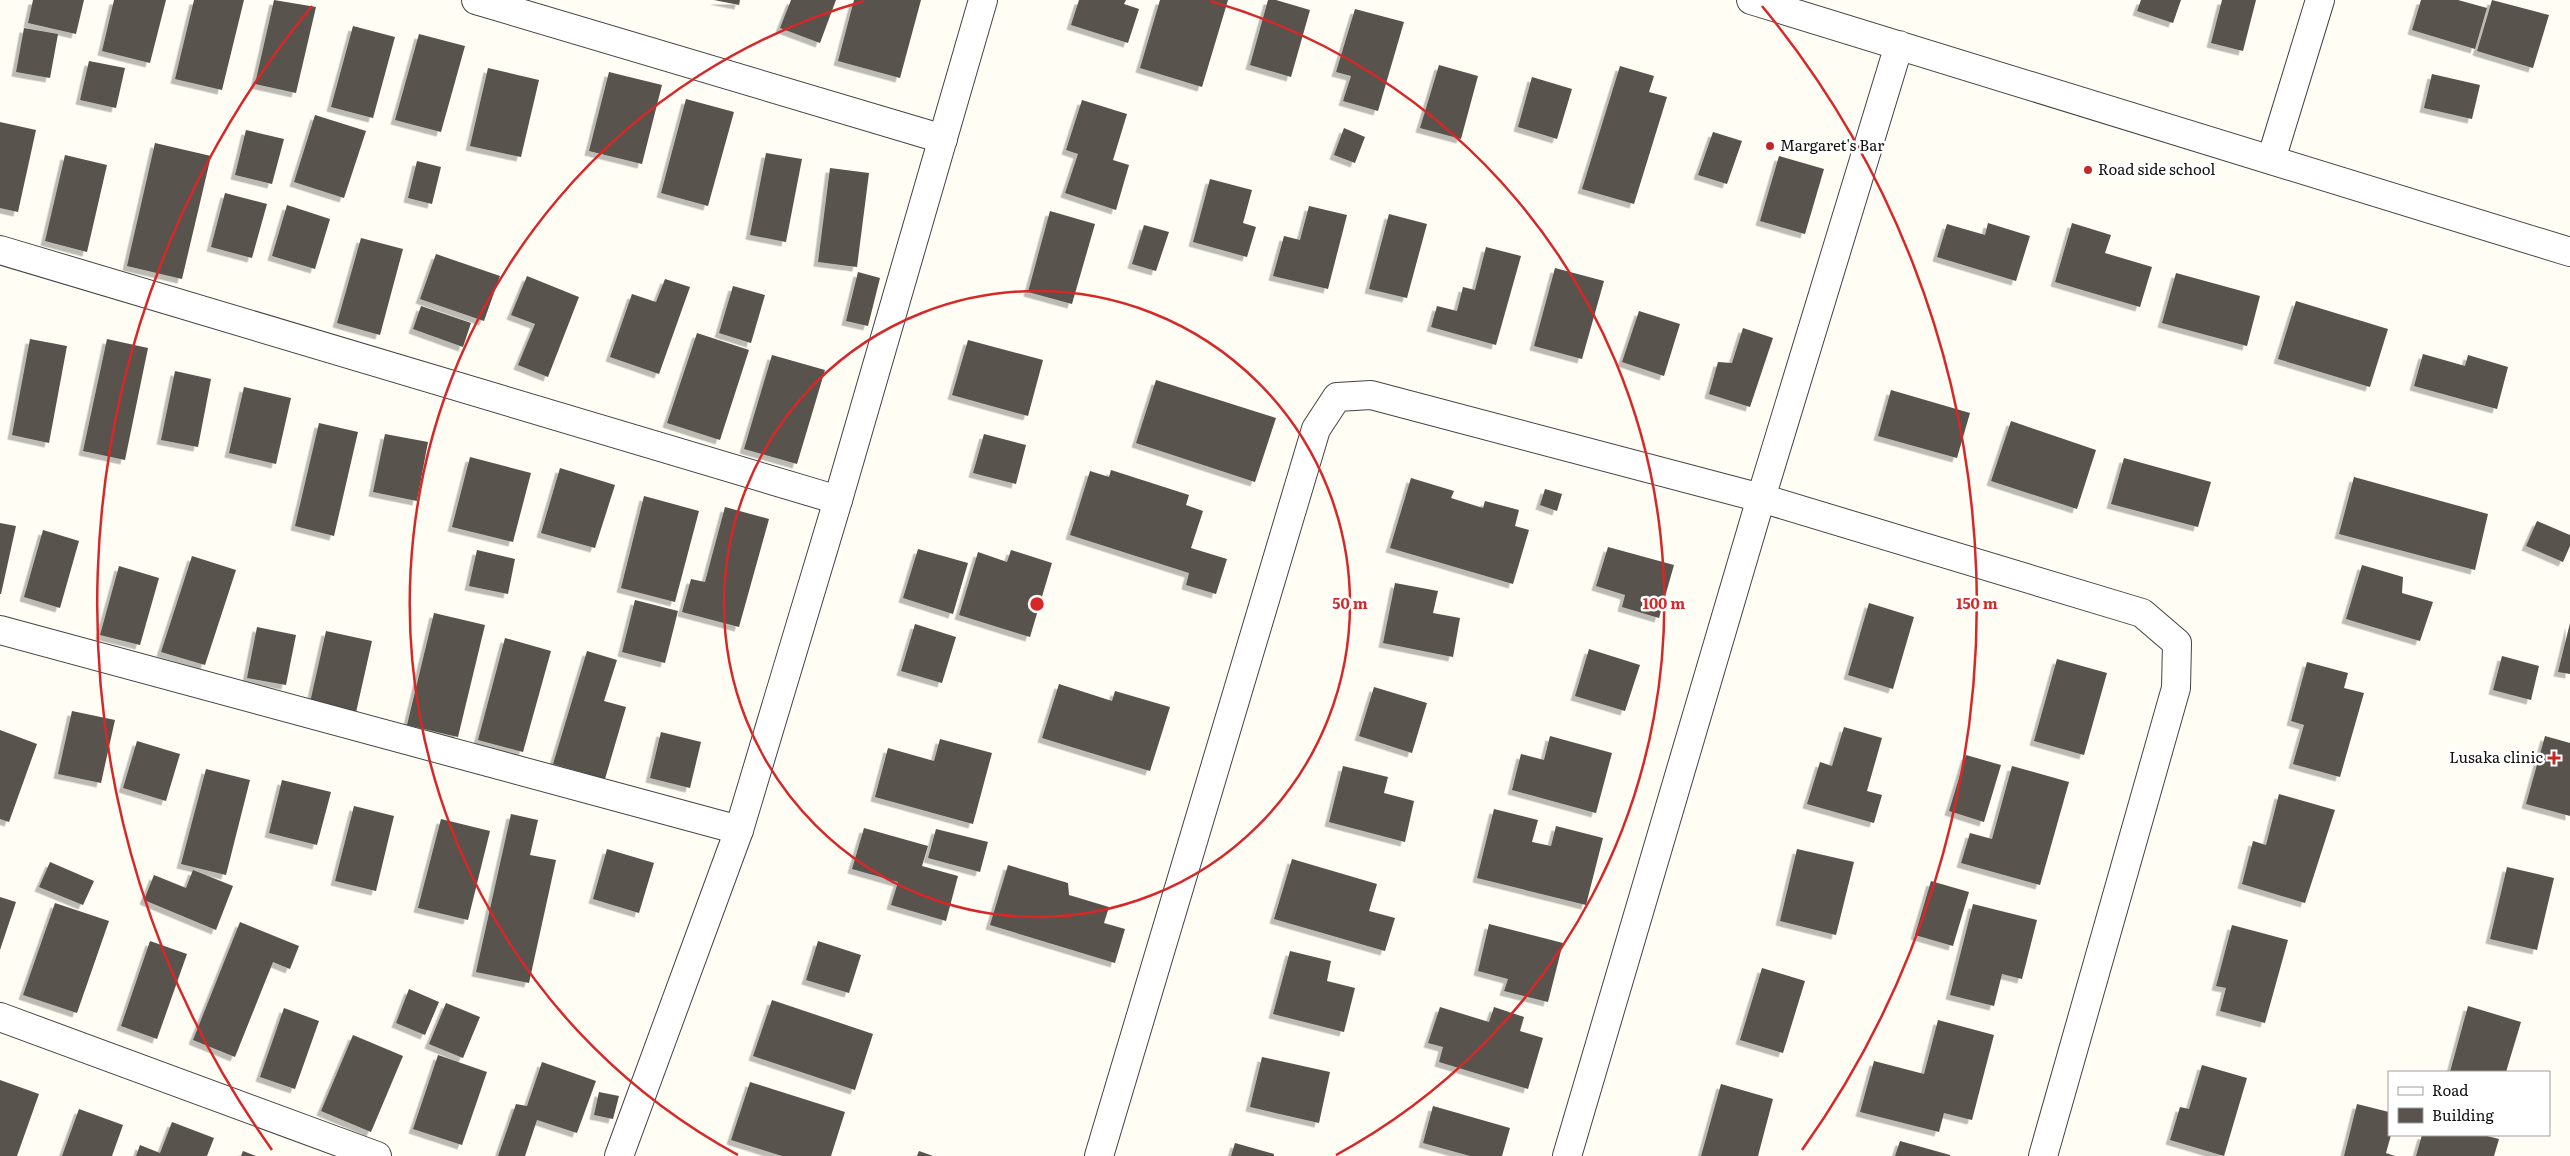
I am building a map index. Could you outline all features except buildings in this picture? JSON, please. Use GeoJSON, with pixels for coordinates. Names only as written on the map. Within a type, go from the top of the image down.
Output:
{"type":"FeatureCollection","features":[{"type":"Feature","properties":{"kind":"street"},"geometry":{"type":"LineString","coordinates":[[476,0],[943,139]]}},
{"type":"Feature","properties":{"kind":"street"},"geometry":{"type":"LineString","coordinates":[[618,1156],[739,830],[838,500],[983,0]]}},
{"type":"Feature","properties":{"kind":"street"},"geometry":{"type":"LineString","coordinates":[[1751,0],[2570,252]]}},
{"type":"Feature","properties":{"kind":"street"},"geometry":{"type":"LineString","coordinates":[[2271,160],[2320,0]]}},
{"type":"Feature","properties":{"kind":"street"},"geometry":{"type":"LineString","coordinates":[[1567,1156],[1761,498],[1900,45]]}},
{"type":"Feature","properties":{"kind":"street"},"geometry":{"type":"LineString","coordinates":[[0,250],[838,500]]}},
{"type":"Feature","properties":{"kind":"street"},"geometry":{"type":"LineString","coordinates":[[1099,1156],[1316,429],[1337,397],[1371,395],[1761,498],[2142,613],[2177,643],[2176,688],[2043,1156]]}},
{"type":"Feature","properties":{"kind":"street"},"geometry":{"type":"LineString","coordinates":[[0,630],[739,830]]}},
{"type":"Feature","properties":{"kind":"street"},"geometry":{"type":"LineString","coordinates":[[0,1016],[378,1156]]}},
{"type":"Feature","properties":{"kind":"place","name":"Margaret's Bar"},"geometry":{"type":"Point","coordinates":[1770,146]}},
{"type":"Feature","properties":{"kind":"place","name":"Road side school"},"geometry":{"type":"Point","coordinates":[2088,170]}},
{"type":"Feature","properties":{"kind":"place","name":"Lusaka clinic"},"geometry":{"type":"Point","coordinates":[2554,758]}}]}
